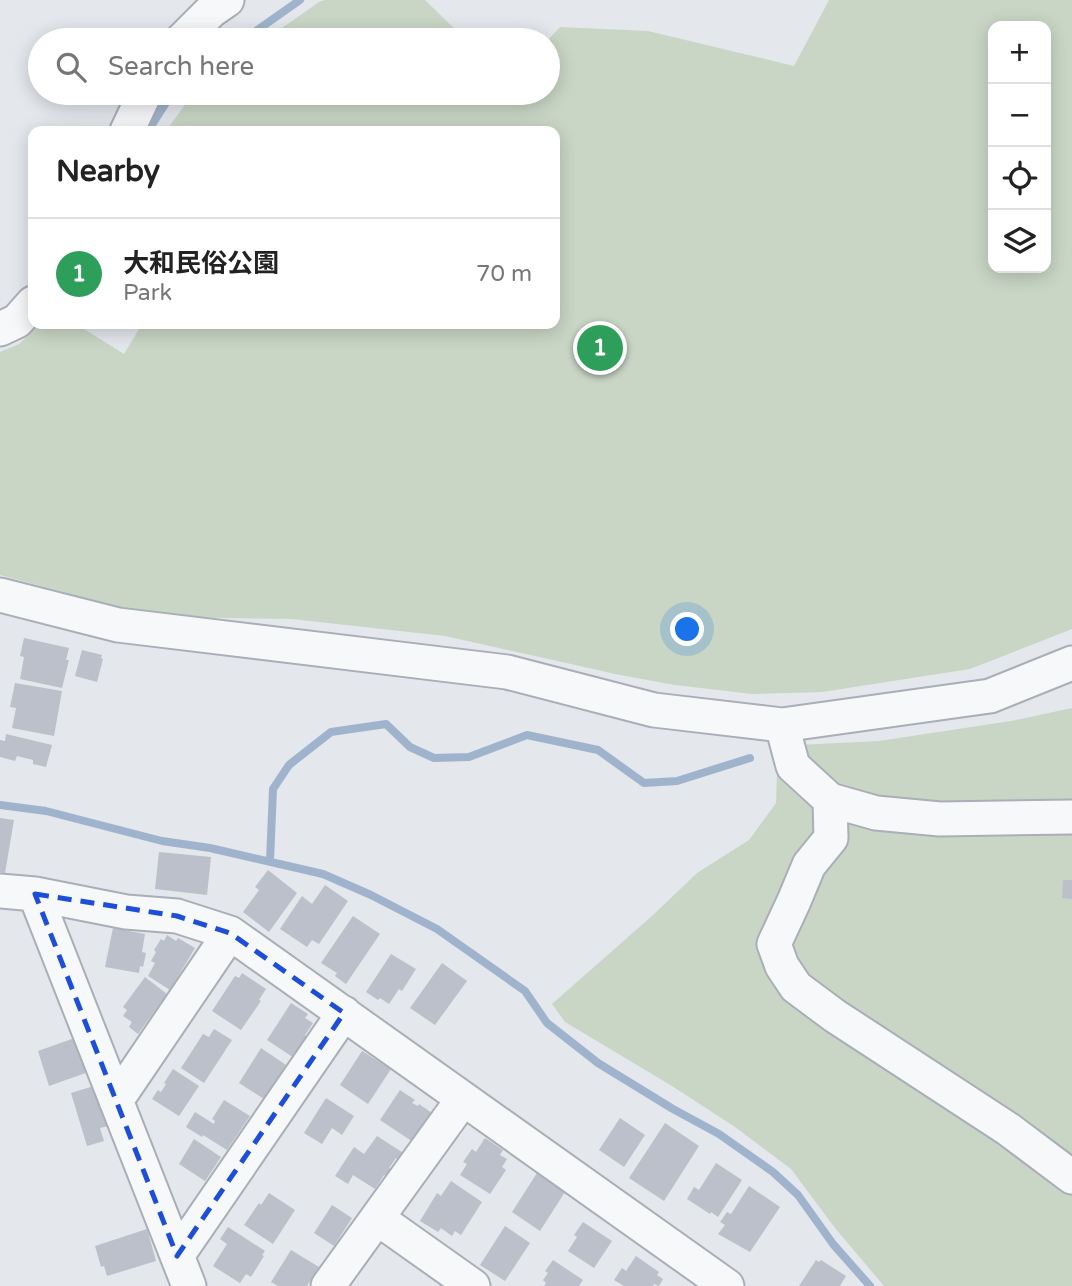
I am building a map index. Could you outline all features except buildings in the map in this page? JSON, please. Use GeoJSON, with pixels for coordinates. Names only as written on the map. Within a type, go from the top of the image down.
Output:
{"type":"FeatureCollection","features":[{"type":"Feature","properties":{"kind":"street"},"geometry":{"type":"LineString","coordinates":[[194,28],[211,10],[228,0]]}},
{"type":"Feature","properties":{"kind":"street"},"geometry":{"type":"LineString","coordinates":[[129,126],[139,105]]}},
{"type":"Feature","properties":{"kind":"street"},"geometry":{"type":"LineString","coordinates":[[0,330],[17,321],[28,309]]}},
{"type":"Feature","properties":{"kind":"street"},"geometry":{"type":"LineString","coordinates":[[0,595],[118,625],[507,672],[654,710],[782,725],[990,696],[1072,663]]}},
{"type":"Feature","properties":{"kind":"street"},"geometry":{"type":"LineString","coordinates":[[782,725],[793,766],[830,800],[876,813],[940,819],[1072,817]]}},
{"type":"Feature","properties":{"kind":"street"},"geometry":{"type":"LineString","coordinates":[[830,800],[831,838],[809,865],[774,944],[782,966],[796,987],[835,1016],[1008,1129],[1072,1177]]}},
{"type":"Feature","properties":{"kind":"street"},"geometry":{"type":"LineString","coordinates":[[0,891],[35,894],[127,912],[177,916],[230,933],[727,1286]]}},
{"type":"Feature","properties":{"kind":"street"},"geometry":{"type":"LineString","coordinates":[[35,894],[183,1271]]}},
{"type":"Feature","properties":{"kind":"street"},"geometry":{"type":"LineString","coordinates":[[116,1101],[230,933]]}},
{"type":"Feature","properties":{"kind":"street"},"geometry":{"type":"LineString","coordinates":[[183,1271],[344,1013]]}},
{"type":"Feature","properties":{"kind":"street"},"geometry":{"type":"LineString","coordinates":[[328,1286],[463,1099]]}},
{"type":"Feature","properties":{"kind":"street"},"geometry":{"type":"LineString","coordinates":[[377,1218],[473,1286]]}},
{"type":"Feature","properties":{"kind":"highlighted area"},"geometry":{"type":"Polygon","coordinates":[[[35,894],[177,916],[230,933],[344,1013],[177,1256],[35,894]]]}},
{"type":"Feature","properties":{"kind":"green space"},"geometry":{"type":"Polygon","coordinates":[[[425,0],[454,28],[282,28],[319,2],[425,0]]]}},
{"type":"Feature","properties":{"kind":"green space"},"geometry":{"type":"Polygon","coordinates":[[[829,0],[1072,0],[1072,629],[970,669],[822,692],[752,694],[620,675],[445,636],[292,619],[157,617],[0,575],[0,352],[19,344],[35,329],[84,329],[124,354],[139,329],[560,329],[560,126],[170,126],[185,105],[560,105],[560,27],[648,31],[794,66],[829,0]]]}},
{"type":"Feature","properties":{"kind":"green space"},"geometry":{"type":"Polygon","coordinates":[[[1072,708],[1072,1286],[884,1286],[835,1228],[791,1169],[735,1127],[672,1086],[565,1022],[552,1004],[697,873],[749,840],[776,803],[778,746],[879,741],[1011,721],[1072,708]]]}},
{"type":"Feature","properties":{"kind":"waterway"},"geometry":{"type":"LineString","coordinates":[[260,28],[300,0]]}},
{"type":"Feature","properties":{"kind":"waterway"},"geometry":{"type":"LineString","coordinates":[[151,126],[164,105]]}},
{"type":"Feature","properties":{"kind":"waterway"},"geometry":{"type":"LineString","coordinates":[[270,861],[273,789],[289,765],[331,732],[386,724],[410,747],[434,758],[469,757],[527,735],[598,750],[644,783],[677,781],[750,758]]}},
{"type":"Feature","properties":{"kind":"waterway"},"geometry":{"type":"LineString","coordinates":[[0,805],[46,811],[162,841],[210,848],[323,874],[437,929],[525,991],[547,1023],[598,1063],[719,1134],[773,1172],[798,1195],[833,1244],[870,1286]]}},
{"type":"Feature","properties":{"kind":"place","name":"大和民俗公園"},"geometry":{"type":"Point","coordinates":[600,348]}}]}
